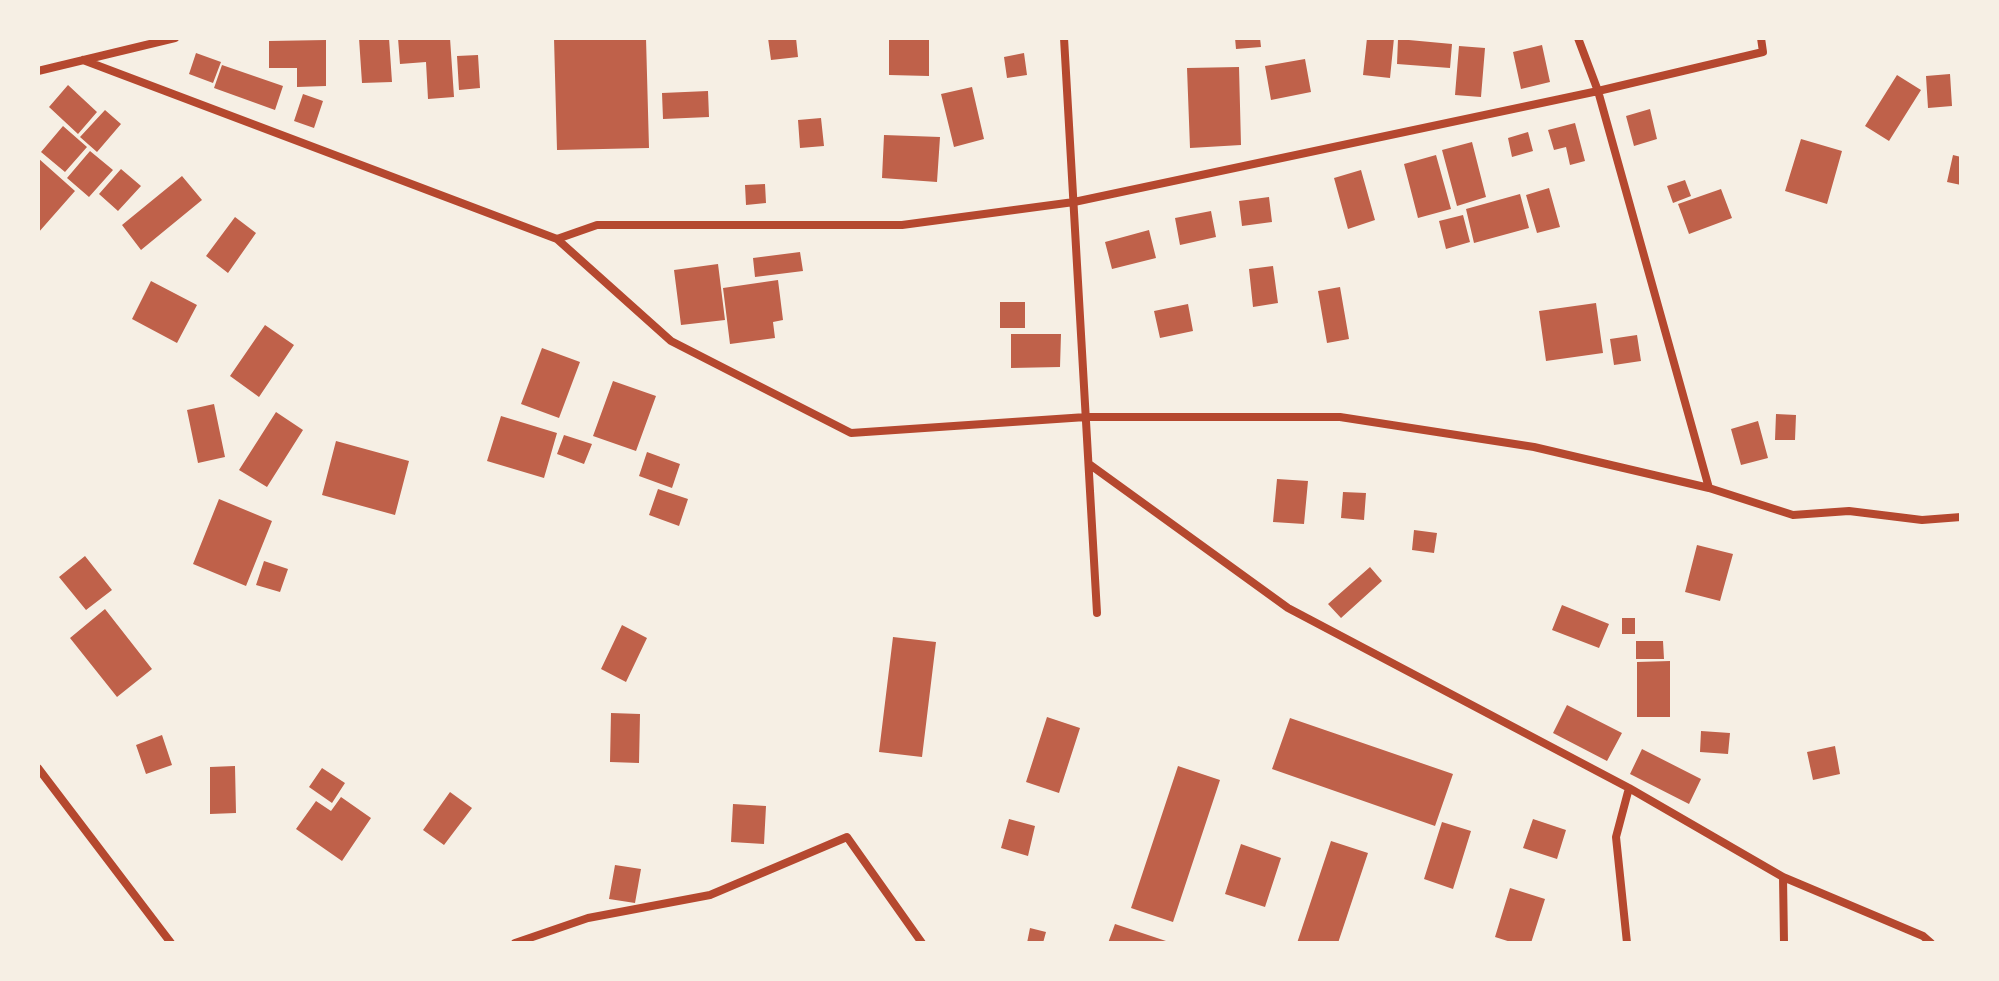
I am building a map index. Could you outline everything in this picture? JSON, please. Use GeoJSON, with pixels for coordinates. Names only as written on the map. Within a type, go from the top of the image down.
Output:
{"type":"FeatureCollection","features":[{"type":"Feature","properties":{"kind":"street"},"geometry":{"type":"LineString","coordinates":[[38,71],[175,38]]}},
{"type":"Feature","properties":{"kind":"street"},"geometry":{"type":"LineString","coordinates":[[1064,38],[1097,613]]}},
{"type":"Feature","properties":{"kind":"street"},"geometry":{"type":"LineString","coordinates":[[1578,38],[1598,91],[1709,488]]}},
{"type":"Feature","properties":{"kind":"street"},"geometry":{"type":"LineString","coordinates":[[557,239],[597,225],[902,225],[1074,202],[1598,91],[1763,52],[1761,38]]}},
{"type":"Feature","properties":{"kind":"street"},"geometry":{"type":"LineString","coordinates":[[83,60],[557,239],[671,341],[851,433],[1086,417],[1340,417],[1534,447],[1709,488],[1793,515],[1849,511],[1922,520],[1961,517]]}},
{"type":"Feature","properties":{"kind":"street"},"geometry":{"type":"LineString","coordinates":[[1089,464],[1288,608],[1629,788],[1783,877],[1923,936],[1931,943]]}},
{"type":"Feature","properties":{"kind":"street"},"geometry":{"type":"LineString","coordinates":[[38,768],[171,943]]}},
{"type":"Feature","properties":{"kind":"street"},"geometry":{"type":"LineString","coordinates":[[1627,943],[1616,837],[1629,788]]}},
{"type":"Feature","properties":{"kind":"street"},"geometry":{"type":"LineString","coordinates":[[515,943],[588,918],[710,895],[847,837],[922,943]]}},
{"type":"Feature","properties":{"kind":"street"},"geometry":{"type":"LineString","coordinates":[[1783,877],[1784,943]]}},
{"type":"Feature","properties":{"kind":"building"},"geometry":{"type":"Polygon","coordinates":[[[359,38],[389,38],[392,82],[362,83],[359,38]]]}},
{"type":"Feature","properties":{"kind":"building"},"geometry":{"type":"Polygon","coordinates":[[[398,38],[450,38],[454,97],[428,99],[426,62],[400,64],[398,38]]]}},
{"type":"Feature","properties":{"kind":"building"},"geometry":{"type":"Polygon","coordinates":[[[554,38],[646,38],[649,148],[557,150],[554,38]]]}},
{"type":"Feature","properties":{"kind":"building"},"geometry":{"type":"Polygon","coordinates":[[[768,38],[796,38],[798,57],[771,60],[768,38]]]}},
{"type":"Feature","properties":{"kind":"building"},"geometry":{"type":"Polygon","coordinates":[[[889,38],[929,38],[929,76],[889,75],[889,38]]]}},
{"type":"Feature","properties":{"kind":"building"},"geometry":{"type":"Polygon","coordinates":[[[1235,38],[1260,38],[1261,47],[1236,49],[1235,38]]]}},
{"type":"Feature","properties":{"kind":"building"},"geometry":{"type":"Polygon","coordinates":[[[1367,38],[1394,38],[1390,78],[1363,75],[1367,38]]]}},
{"type":"Feature","properties":{"kind":"building"},"geometry":{"type":"Polygon","coordinates":[[[1398,39],[1452,44],[1450,68],[1397,64],[1398,39]]]}},
{"type":"Feature","properties":{"kind":"building"},"geometry":{"type":"Polygon","coordinates":[[[326,40],[326,86],[297,87],[297,68],[269,68],[269,41],[326,40]]]}},
{"type":"Feature","properties":{"kind":"building"},"geometry":{"type":"Polygon","coordinates":[[[1542,45],[1550,82],[1521,89],[1513,52],[1542,45]]]}},
{"type":"Feature","properties":{"kind":"building"},"geometry":{"type":"Polygon","coordinates":[[[1459,46],[1485,48],[1481,97],[1455,95],[1459,46]]]}},
{"type":"Feature","properties":{"kind":"building"},"geometry":{"type":"Polygon","coordinates":[[[196,53],[221,62],[213,83],[189,74],[196,53]]]}},
{"type":"Feature","properties":{"kind":"building"},"geometry":{"type":"Polygon","coordinates":[[[1024,53],[1027,75],[1007,78],[1004,57],[1024,53]]]}},
{"type":"Feature","properties":{"kind":"building"},"geometry":{"type":"Polygon","coordinates":[[[478,55],[480,88],[459,90],[457,56],[478,55]]]}},
{"type":"Feature","properties":{"kind":"building"},"geometry":{"type":"Polygon","coordinates":[[[1305,59],[1311,92],[1271,100],[1265,66],[1305,59]]]}},
{"type":"Feature","properties":{"kind":"building"},"geometry":{"type":"Polygon","coordinates":[[[222,65],[283,86],[275,110],[214,88],[222,65]]]}},
{"type":"Feature","properties":{"kind":"building"},"geometry":{"type":"Polygon","coordinates":[[[1239,67],[1241,145],[1190,148],[1187,68],[1239,67]]]}},
{"type":"Feature","properties":{"kind":"building"},"geometry":{"type":"Polygon","coordinates":[[[1950,74],[1952,106],[1928,108],[1926,76],[1950,74]]]}},
{"type":"Feature","properties":{"kind":"building"},"geometry":{"type":"Polygon","coordinates":[[[1897,75],[1921,90],[1889,141],[1865,126],[1897,75]]]}},
{"type":"Feature","properties":{"kind":"building"},"geometry":{"type":"Polygon","coordinates":[[[68,85],[97,112],[78,134],[49,107],[68,85]]]}},
{"type":"Feature","properties":{"kind":"building"},"geometry":{"type":"Polygon","coordinates":[[[972,87],[984,139],[954,147],[941,94],[972,87]]]}},
{"type":"Feature","properties":{"kind":"building"},"geometry":{"type":"Polygon","coordinates":[[[708,91],[709,117],[663,119],[662,93],[708,91]]]}},
{"type":"Feature","properties":{"kind":"building"},"geometry":{"type":"Polygon","coordinates":[[[303,94],[323,101],[314,128],[294,121],[303,94]]]}},
{"type":"Feature","properties":{"kind":"building"},"geometry":{"type":"Polygon","coordinates":[[[1650,109],[1657,139],[1634,146],[1626,116],[1650,109]]]}},
{"type":"Feature","properties":{"kind":"building"},"geometry":{"type":"Polygon","coordinates":[[[105,110],[121,124],[97,152],[80,137],[105,110]]]}},
{"type":"Feature","properties":{"kind":"building"},"geometry":{"type":"Polygon","coordinates":[[[821,118],[824,146],[800,148],[798,120],[821,118]]]}},
{"type":"Feature","properties":{"kind":"building"},"geometry":{"type":"Polygon","coordinates":[[[1575,123],[1585,161],[1570,165],[1566,147],[1554,150],[1548,130],[1575,123]]]}},
{"type":"Feature","properties":{"kind":"building"},"geometry":{"type":"Polygon","coordinates":[[[63,126],[87,147],[65,172],[41,152],[63,126]]]}},
{"type":"Feature","properties":{"kind":"building"},"geometry":{"type":"Polygon","coordinates":[[[1528,132],[1533,151],[1512,157],[1508,138],[1528,132]]]}},
{"type":"Feature","properties":{"kind":"building"},"geometry":{"type":"Polygon","coordinates":[[[884,135],[940,137],[937,182],[882,178],[884,135]]]}},
{"type":"Feature","properties":{"kind":"building"},"geometry":{"type":"Polygon","coordinates":[[[1801,139],[1842,151],[1827,204],[1785,191],[1801,139]]]}},
{"type":"Feature","properties":{"kind":"building"},"geometry":{"type":"Polygon","coordinates":[[[1472,142],[1486,197],[1457,206],[1442,150],[1472,142]]]}},
{"type":"Feature","properties":{"kind":"building"},"geometry":{"type":"Polygon","coordinates":[[[90,151],[113,170],[89,197],[67,178],[90,151]]]}},
{"type":"Feature","properties":{"kind":"building"},"geometry":{"type":"Polygon","coordinates":[[[1436,155],[1451,209],[1418,218],[1404,164],[1436,155]]]}},
{"type":"Feature","properties":{"kind":"building"},"geometry":{"type":"Polygon","coordinates":[[[1953,155],[1961,157],[1961,185],[1947,182],[1953,155]]]}},
{"type":"Feature","properties":{"kind":"building"},"geometry":{"type":"Polygon","coordinates":[[[38,158],[75,191],[38,233],[38,158]]]}},
{"type":"Feature","properties":{"kind":"building"},"geometry":{"type":"Polygon","coordinates":[[[121,169],[141,186],[118,211],[99,194],[121,169]]]}},
{"type":"Feature","properties":{"kind":"building"},"geometry":{"type":"Polygon","coordinates":[[[1361,170],[1375,220],[1348,229],[1334,178],[1361,170]]]}},
{"type":"Feature","properties":{"kind":"building"},"geometry":{"type":"Polygon","coordinates":[[[182,176],[202,200],[141,250],[122,225],[182,176]]]}},
{"type":"Feature","properties":{"kind":"building"},"geometry":{"type":"Polygon","coordinates":[[[1685,180],[1691,196],[1673,203],[1667,186],[1685,180]]]}},
{"type":"Feature","properties":{"kind":"building"},"geometry":{"type":"Polygon","coordinates":[[[765,184],[766,203],[746,205],[745,185],[765,184]]]}},
{"type":"Feature","properties":{"kind":"building"},"geometry":{"type":"Polygon","coordinates":[[[1549,188],[1560,227],[1537,233],[1526,195],[1549,188]]]}},
{"type":"Feature","properties":{"kind":"building"},"geometry":{"type":"Polygon","coordinates":[[[1721,189],[1732,218],[1689,234],[1678,204],[1721,189]]]}},
{"type":"Feature","properties":{"kind":"building"},"geometry":{"type":"Polygon","coordinates":[[[1520,194],[1529,228],[1474,243],[1466,209],[1520,194]]]}},
{"type":"Feature","properties":{"kind":"building"},"geometry":{"type":"Polygon","coordinates":[[[1269,197],[1272,222],[1242,226],[1239,201],[1269,197]]]}},
{"type":"Feature","properties":{"kind":"building"},"geometry":{"type":"Polygon","coordinates":[[[1211,211],[1216,237],[1180,245],[1175,218],[1211,211]]]}},
{"type":"Feature","properties":{"kind":"building"},"geometry":{"type":"Polygon","coordinates":[[[1463,215],[1470,242],[1446,249],[1439,221],[1463,215]]]}},
{"type":"Feature","properties":{"kind":"building"},"geometry":{"type":"Polygon","coordinates":[[[235,217],[256,233],[228,273],[206,256],[235,217]]]}},
{"type":"Feature","properties":{"kind":"building"},"geometry":{"type":"Polygon","coordinates":[[[1149,230],[1156,258],[1112,269],[1105,242],[1149,230]]]}},
{"type":"Feature","properties":{"kind":"building"},"geometry":{"type":"Polygon","coordinates":[[[800,252],[803,271],[755,277],[753,258],[800,252]]]}},
{"type":"Feature","properties":{"kind":"building"},"geometry":{"type":"Polygon","coordinates":[[[718,264],[725,320],[681,325],[674,270],[718,264]]]}},
{"type":"Feature","properties":{"kind":"building"},"geometry":{"type":"Polygon","coordinates":[[[1273,266],[1278,303],[1253,307],[1249,269],[1273,266]]]}},
{"type":"Feature","properties":{"kind":"building"},"geometry":{"type":"Polygon","coordinates":[[[778,280],[783,320],[773,322],[775,338],[730,344],[723,288],[778,280]]]}},
{"type":"Feature","properties":{"kind":"building"},"geometry":{"type":"Polygon","coordinates":[[[151,281],[197,305],[177,343],[132,319],[151,281]]]}},
{"type":"Feature","properties":{"kind":"building"},"geometry":{"type":"Polygon","coordinates":[[[1340,287],[1349,339],[1327,343],[1318,291],[1340,287]]]}},
{"type":"Feature","properties":{"kind":"building"},"geometry":{"type":"Polygon","coordinates":[[[1000,302],[1025,302],[1025,328],[1000,328],[1000,302]]]}},
{"type":"Feature","properties":{"kind":"building"},"geometry":{"type":"Polygon","coordinates":[[[1596,303],[1603,353],[1546,361],[1539,311],[1596,303]]]}},
{"type":"Feature","properties":{"kind":"building"},"geometry":{"type":"Polygon","coordinates":[[[1188,304],[1193,331],[1160,338],[1154,311],[1188,304]]]}},
{"type":"Feature","properties":{"kind":"building"},"geometry":{"type":"Polygon","coordinates":[[[265,325],[294,345],[259,397],[230,376],[265,325]]]}},
{"type":"Feature","properties":{"kind":"building"},"geometry":{"type":"Polygon","coordinates":[[[1011,334],[1061,334],[1060,367],[1011,368],[1011,334]]]}},
{"type":"Feature","properties":{"kind":"building"},"geometry":{"type":"Polygon","coordinates":[[[1637,335],[1641,361],[1614,365],[1610,339],[1637,335]]]}},
{"type":"Feature","properties":{"kind":"building"},"geometry":{"type":"Polygon","coordinates":[[[542,348],[580,362],[559,418],[521,404],[542,348]]]}},
{"type":"Feature","properties":{"kind":"building"},"geometry":{"type":"Polygon","coordinates":[[[613,381],[656,396],[636,451],[593,436],[613,381]]]}},
{"type":"Feature","properties":{"kind":"building"},"geometry":{"type":"Polygon","coordinates":[[[214,404],[225,457],[198,463],[187,410],[214,404]]]}},
{"type":"Feature","properties":{"kind":"building"},"geometry":{"type":"Polygon","coordinates":[[[276,412],[303,430],[267,487],[239,470],[276,412]]]}},
{"type":"Feature","properties":{"kind":"building"},"geometry":{"type":"Polygon","coordinates":[[[1776,414],[1796,415],[1795,440],[1775,440],[1776,414]]]}},
{"type":"Feature","properties":{"kind":"building"},"geometry":{"type":"Polygon","coordinates":[[[501,416],[557,433],[544,478],[487,461],[501,416]]]}},
{"type":"Feature","properties":{"kind":"building"},"geometry":{"type":"Polygon","coordinates":[[[1758,421],[1768,458],[1741,465],[1731,429],[1758,421]]]}},
{"type":"Feature","properties":{"kind":"building"},"geometry":{"type":"Polygon","coordinates":[[[564,435],[592,444],[584,464],[557,454],[564,435]]]}},
{"type":"Feature","properties":{"kind":"building"},"geometry":{"type":"Polygon","coordinates":[[[336,441],[409,461],[395,515],[322,495],[336,441]]]}},
{"type":"Feature","properties":{"kind":"building"},"geometry":{"type":"Polygon","coordinates":[[[647,452],[680,464],[672,488],[639,476],[647,452]]]}},
{"type":"Feature","properties":{"kind":"building"},"geometry":{"type":"Polygon","coordinates":[[[1277,479],[1308,481],[1304,524],[1273,522],[1277,479]]]}},
{"type":"Feature","properties":{"kind":"building"},"geometry":{"type":"Polygon","coordinates":[[[658,489],[688,499],[679,526],[649,515],[658,489]]]}},
{"type":"Feature","properties":{"kind":"building"},"geometry":{"type":"Polygon","coordinates":[[[1343,492],[1366,493],[1364,520],[1341,518],[1343,492]]]}},
{"type":"Feature","properties":{"kind":"building"},"geometry":{"type":"Polygon","coordinates":[[[219,499],[272,521],[246,586],[193,564],[219,499]]]}},
{"type":"Feature","properties":{"kind":"building"},"geometry":{"type":"Polygon","coordinates":[[[1414,530],[1437,533],[1434,553],[1412,550],[1414,530]]]}},
{"type":"Feature","properties":{"kind":"building"},"geometry":{"type":"Polygon","coordinates":[[[1697,545],[1733,554],[1720,601],[1685,592],[1697,545]]]}},
{"type":"Feature","properties":{"kind":"building"},"geometry":{"type":"Polygon","coordinates":[[[85,556],[112,590],[86,610],[59,577],[85,556]]]}},
{"type":"Feature","properties":{"kind":"building"},"geometry":{"type":"Polygon","coordinates":[[[264,561],[288,569],[280,592],[256,585],[264,561]]]}},
{"type":"Feature","properties":{"kind":"building"},"geometry":{"type":"Polygon","coordinates":[[[1370,567],[1382,581],[1341,618],[1328,604],[1370,567]]]}},
{"type":"Feature","properties":{"kind":"building"},"geometry":{"type":"Polygon","coordinates":[[[1562,605],[1609,624],[1599,648],[1552,630],[1562,605]]]}},
{"type":"Feature","properties":{"kind":"building"},"geometry":{"type":"Polygon","coordinates":[[[105,609],[152,669],[117,697],[70,638],[105,609]]]}},
{"type":"Feature","properties":{"kind":"building"},"geometry":{"type":"Polygon","coordinates":[[[1622,618],[1635,618],[1635,634],[1622,634],[1622,618]]]}},
{"type":"Feature","properties":{"kind":"building"},"geometry":{"type":"Polygon","coordinates":[[[622,625],[647,638],[626,682],[601,669],[622,625]]]}},
{"type":"Feature","properties":{"kind":"building"},"geometry":{"type":"Polygon","coordinates":[[[893,637],[936,642],[922,757],[879,752],[893,637]]]}},
{"type":"Feature","properties":{"kind":"building"},"geometry":{"type":"Polygon","coordinates":[[[1636,641],[1663,641],[1664,659],[1636,659],[1636,641]]]}},
{"type":"Feature","properties":{"kind":"building"},"geometry":{"type":"Polygon","coordinates":[[[1670,661],[1670,717],[1637,717],[1637,662],[1670,661]]]}},
{"type":"Feature","properties":{"kind":"building"},"geometry":{"type":"Polygon","coordinates":[[[1567,705],[1622,733],[1607,761],[1553,733],[1567,705]]]}},
{"type":"Feature","properties":{"kind":"building"},"geometry":{"type":"Polygon","coordinates":[[[611,713],[640,714],[639,763],[610,762],[611,713]]]}},
{"type":"Feature","properties":{"kind":"building"},"geometry":{"type":"Polygon","coordinates":[[[1047,717],[1080,728],[1059,793],[1026,782],[1047,717]]]}},
{"type":"Feature","properties":{"kind":"building"},"geometry":{"type":"Polygon","coordinates":[[[1290,718],[1453,774],[1435,826],[1272,769],[1290,718]]]}},
{"type":"Feature","properties":{"kind":"building"},"geometry":{"type":"Polygon","coordinates":[[[1701,731],[1730,733],[1728,754],[1700,752],[1701,731]]]}},
{"type":"Feature","properties":{"kind":"building"},"geometry":{"type":"Polygon","coordinates":[[[162,735],[172,765],[146,774],[136,745],[162,735]]]}},
{"type":"Feature","properties":{"kind":"building"},"geometry":{"type":"Polygon","coordinates":[[[1835,746],[1840,774],[1813,780],[1807,752],[1835,746]]]}},
{"type":"Feature","properties":{"kind":"building"},"geometry":{"type":"Polygon","coordinates":[[[1642,749],[1701,779],[1689,804],[1630,774],[1642,749]]]}},
{"type":"Feature","properties":{"kind":"building"},"geometry":{"type":"Polygon","coordinates":[[[235,766],[236,813],[210,814],[210,767],[235,766]]]}},
{"type":"Feature","properties":{"kind":"building"},"geometry":{"type":"Polygon","coordinates":[[[1178,766],[1220,780],[1173,922],[1131,908],[1178,766]]]}},
{"type":"Feature","properties":{"kind":"building"},"geometry":{"type":"Polygon","coordinates":[[[322,768],[345,783],[332,803],[309,787],[322,768]]]}},
{"type":"Feature","properties":{"kind":"building"},"geometry":{"type":"Polygon","coordinates":[[[450,792],[472,808],[444,845],[423,830],[450,792]]]}},
{"type":"Feature","properties":{"kind":"building"},"geometry":{"type":"Polygon","coordinates":[[[341,797],[371,818],[342,861],[296,829],[316,801],[331,811],[341,797]]]}},
{"type":"Feature","properties":{"kind":"building"},"geometry":{"type":"Polygon","coordinates":[[[733,804],[766,806],[764,844],[731,842],[733,804]]]}},
{"type":"Feature","properties":{"kind":"building"},"geometry":{"type":"Polygon","coordinates":[[[1009,819],[1035,826],[1028,856],[1001,848],[1009,819]]]}},
{"type":"Feature","properties":{"kind":"building"},"geometry":{"type":"Polygon","coordinates":[[[1533,819],[1566,830],[1557,859],[1523,848],[1533,819]]]}},
{"type":"Feature","properties":{"kind":"building"},"geometry":{"type":"Polygon","coordinates":[[[1442,822],[1471,831],[1453,889],[1424,879],[1442,822]]]}},
{"type":"Feature","properties":{"kind":"building"},"geometry":{"type":"Polygon","coordinates":[[[1331,841],[1368,853],[1338,943],[1297,943],[1331,841]]]}},
{"type":"Feature","properties":{"kind":"building"},"geometry":{"type":"Polygon","coordinates":[[[1241,844],[1281,858],[1265,907],[1225,894],[1241,844]]]}},
{"type":"Feature","properties":{"kind":"building"},"geometry":{"type":"Polygon","coordinates":[[[615,865],[641,869],[635,903],[609,899],[615,865]]]}},
{"type":"Feature","properties":{"kind":"building"},"geometry":{"type":"Polygon","coordinates":[[[1510,888],[1545,899],[1531,943],[1514,943],[1495,937],[1510,888]]]}},
{"type":"Feature","properties":{"kind":"building"},"geometry":{"type":"Polygon","coordinates":[[[1115,924],[1169,942],[1169,943],[1108,943],[1115,924]]]}},
{"type":"Feature","properties":{"kind":"building"},"geometry":{"type":"Polygon","coordinates":[[[1030,928],[1046,932],[1043,943],[1027,943],[1030,928]]]}}]}
